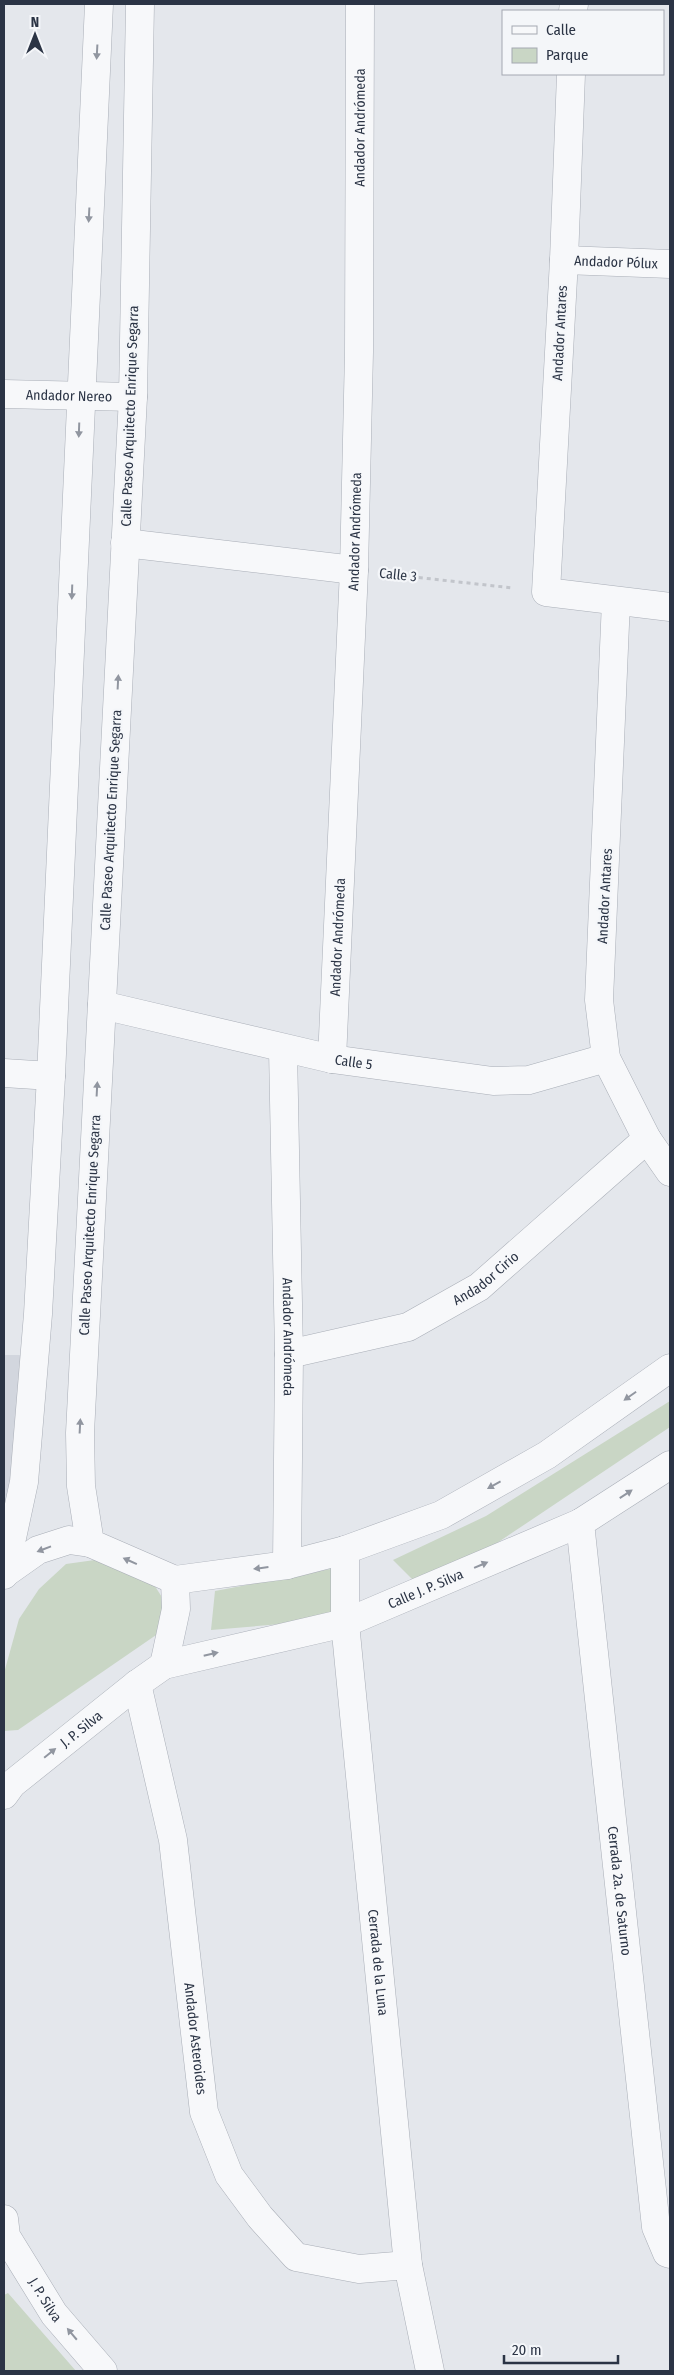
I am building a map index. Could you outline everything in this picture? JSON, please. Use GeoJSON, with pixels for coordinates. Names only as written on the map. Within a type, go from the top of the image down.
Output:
{"type":"FeatureCollection","features":[{"type":"Feature","properties":{"kind":"street"},"geometry":{"type":"LineString","coordinates":[[4,1575],[24,1482],[38,1314],[51,1076],[99,4]]}},
{"type":"Feature","properties":{"kind":"street","name":"Calle Paseo Arquitecto Enrique Segarra"},"geometry":{"type":"LineString","coordinates":[[90,1543],[81,1486],[80,1433],[133,397],[140,4]]}},
{"type":"Feature","properties":{"kind":"street","name":"Andador Andrómeda"},"geometry":{"type":"LineString","coordinates":[[332,1059],[354,570],[359,352],[360,4]]}},
{"type":"Feature","properties":{"kind":"street","name":"Andador Antares"},"geometry":{"type":"LineString","coordinates":[[546,592],[564,260],[571,75]]}},
{"type":"Feature","properties":{"kind":"street","name":"Andador Pólux"},"geometry":{"type":"LineString","coordinates":[[564,260],[670,264]]}},
{"type":"Feature","properties":{"kind":"street","name":"Andador Nereo"},"geometry":{"type":"LineString","coordinates":[[4,394],[133,397]]}},
{"type":"Feature","properties":{"kind":"street"},"geometry":{"type":"LineString","coordinates":[[125,543],[354,570]]}},
{"type":"Feature","properties":{"kind":"street"},"geometry":{"type":"LineString","coordinates":[[546,592],[670,607]]}},
{"type":"Feature","properties":{"kind":"street","name":"Andador Antares"},"geometry":{"type":"LineString","coordinates":[[616,601],[599,1000],[606,1058],[647,1139],[670,1172]]}},
{"type":"Feature","properties":{"kind":"street","name":"Calle 5"},"geometry":{"type":"LineString","coordinates":[[102,1005],[332,1059],[493,1081],[529,1080],[606,1058]]}},
{"type":"Feature","properties":{"kind":"street","name":"Andador Andrómeda"},"geometry":{"type":"LineString","coordinates":[[283,1049],[289,1354],[288,1565]]}},
{"type":"Feature","properties":{"kind":"street"},"geometry":{"type":"LineString","coordinates":[[4,1073],[51,1076]]}},
{"type":"Feature","properties":{"kind":"street","name":"Andador Cirio"},"geometry":{"type":"LineString","coordinates":[[289,1354],[408,1327],[479,1287],[647,1139]]}},
{"type":"Feature","properties":{"kind":"street"},"geometry":{"type":"LineString","coordinates":[[4,1575],[38,1550],[69,1540],[90,1543],[175,1580],[288,1565],[346,1550],[441,1515],[458,1506],[547,1455],[670,1368]]}},
{"type":"Feature","properties":{"kind":"street","name":"Calle J. P. Silva"},"geometry":{"type":"LineString","coordinates":[[164,1666],[346,1623],[580,1523],[670,1465]]}},
{"type":"Feature","properties":{"kind":"street","name":"Cerrada 2a. de Saturno"},"geometry":{"type":"LineString","coordinates":[[580,1523],[656,2228],[667,2253],[670,2254]]}},
{"type":"Feature","properties":{"kind":"street","name":"Cerrada de la Luna"},"geometry":{"type":"LineString","coordinates":[[346,1550],[346,1623],[408,2265],[430,2371]]}},
{"type":"Feature","properties":{"kind":"street"},"geometry":{"type":"LineString","coordinates":[[164,1666],[176,1610],[175,1580]]}},
{"type":"Feature","properties":{"kind":"street","name":"J. P. Silva"},"geometry":{"type":"LineString","coordinates":[[6,1787],[137,1684],[164,1666]]}},
{"type":"Feature","properties":{"kind":"street","name":"Andador Asteroides"},"geometry":{"type":"LineString","coordinates":[[137,1684],[173,1840],[204,2112],[229,2175],[260,2217],[296,2257],[359,2269],[408,2265]]}},
{"type":"Feature","properties":{"kind":"street","name":"J. P. Silva"},"geometry":{"type":"LineString","coordinates":[[5,2231],[54,2314],[103,2371]]}},
{"type":"Feature","properties":{"kind":"path","name":"Calle 3"},"geometry":{"type":"LineString","coordinates":[[354,570],[546,592]]}},
{"type":"Feature","properties":{"kind":"shaded area"},"geometry":{"type":"Polygon","coordinates":[[[4,1355],[24,1355],[17,1462],[4,1508],[4,1355]]]}},
{"type":"Feature","properties":{"kind":"green space"},"geometry":{"type":"Polygon","coordinates":[[[670,1401],[670,1427],[491,1547],[415,1582],[393,1560],[486,1516],[670,1401]]]}},
{"type":"Feature","properties":{"kind":"green space"},"geometry":{"type":"Polygon","coordinates":[[[109,1558],[151,1580],[167,1605],[159,1633],[18,1730],[4,1731],[4,1673],[19,1619],[39,1589],[66,1564],[109,1558]]]}},
{"type":"Feature","properties":{"kind":"green space"},"geometry":{"type":"Polygon","coordinates":[[[341,1567],[340,1615],[293,1623],[211,1630],[215,1591],[341,1567]]]}},
{"type":"Feature","properties":{"kind":"green space"},"geometry":{"type":"Polygon","coordinates":[[[8,2293],[76,2371],[4,2371],[4,2295],[8,2293]]]}}]}
